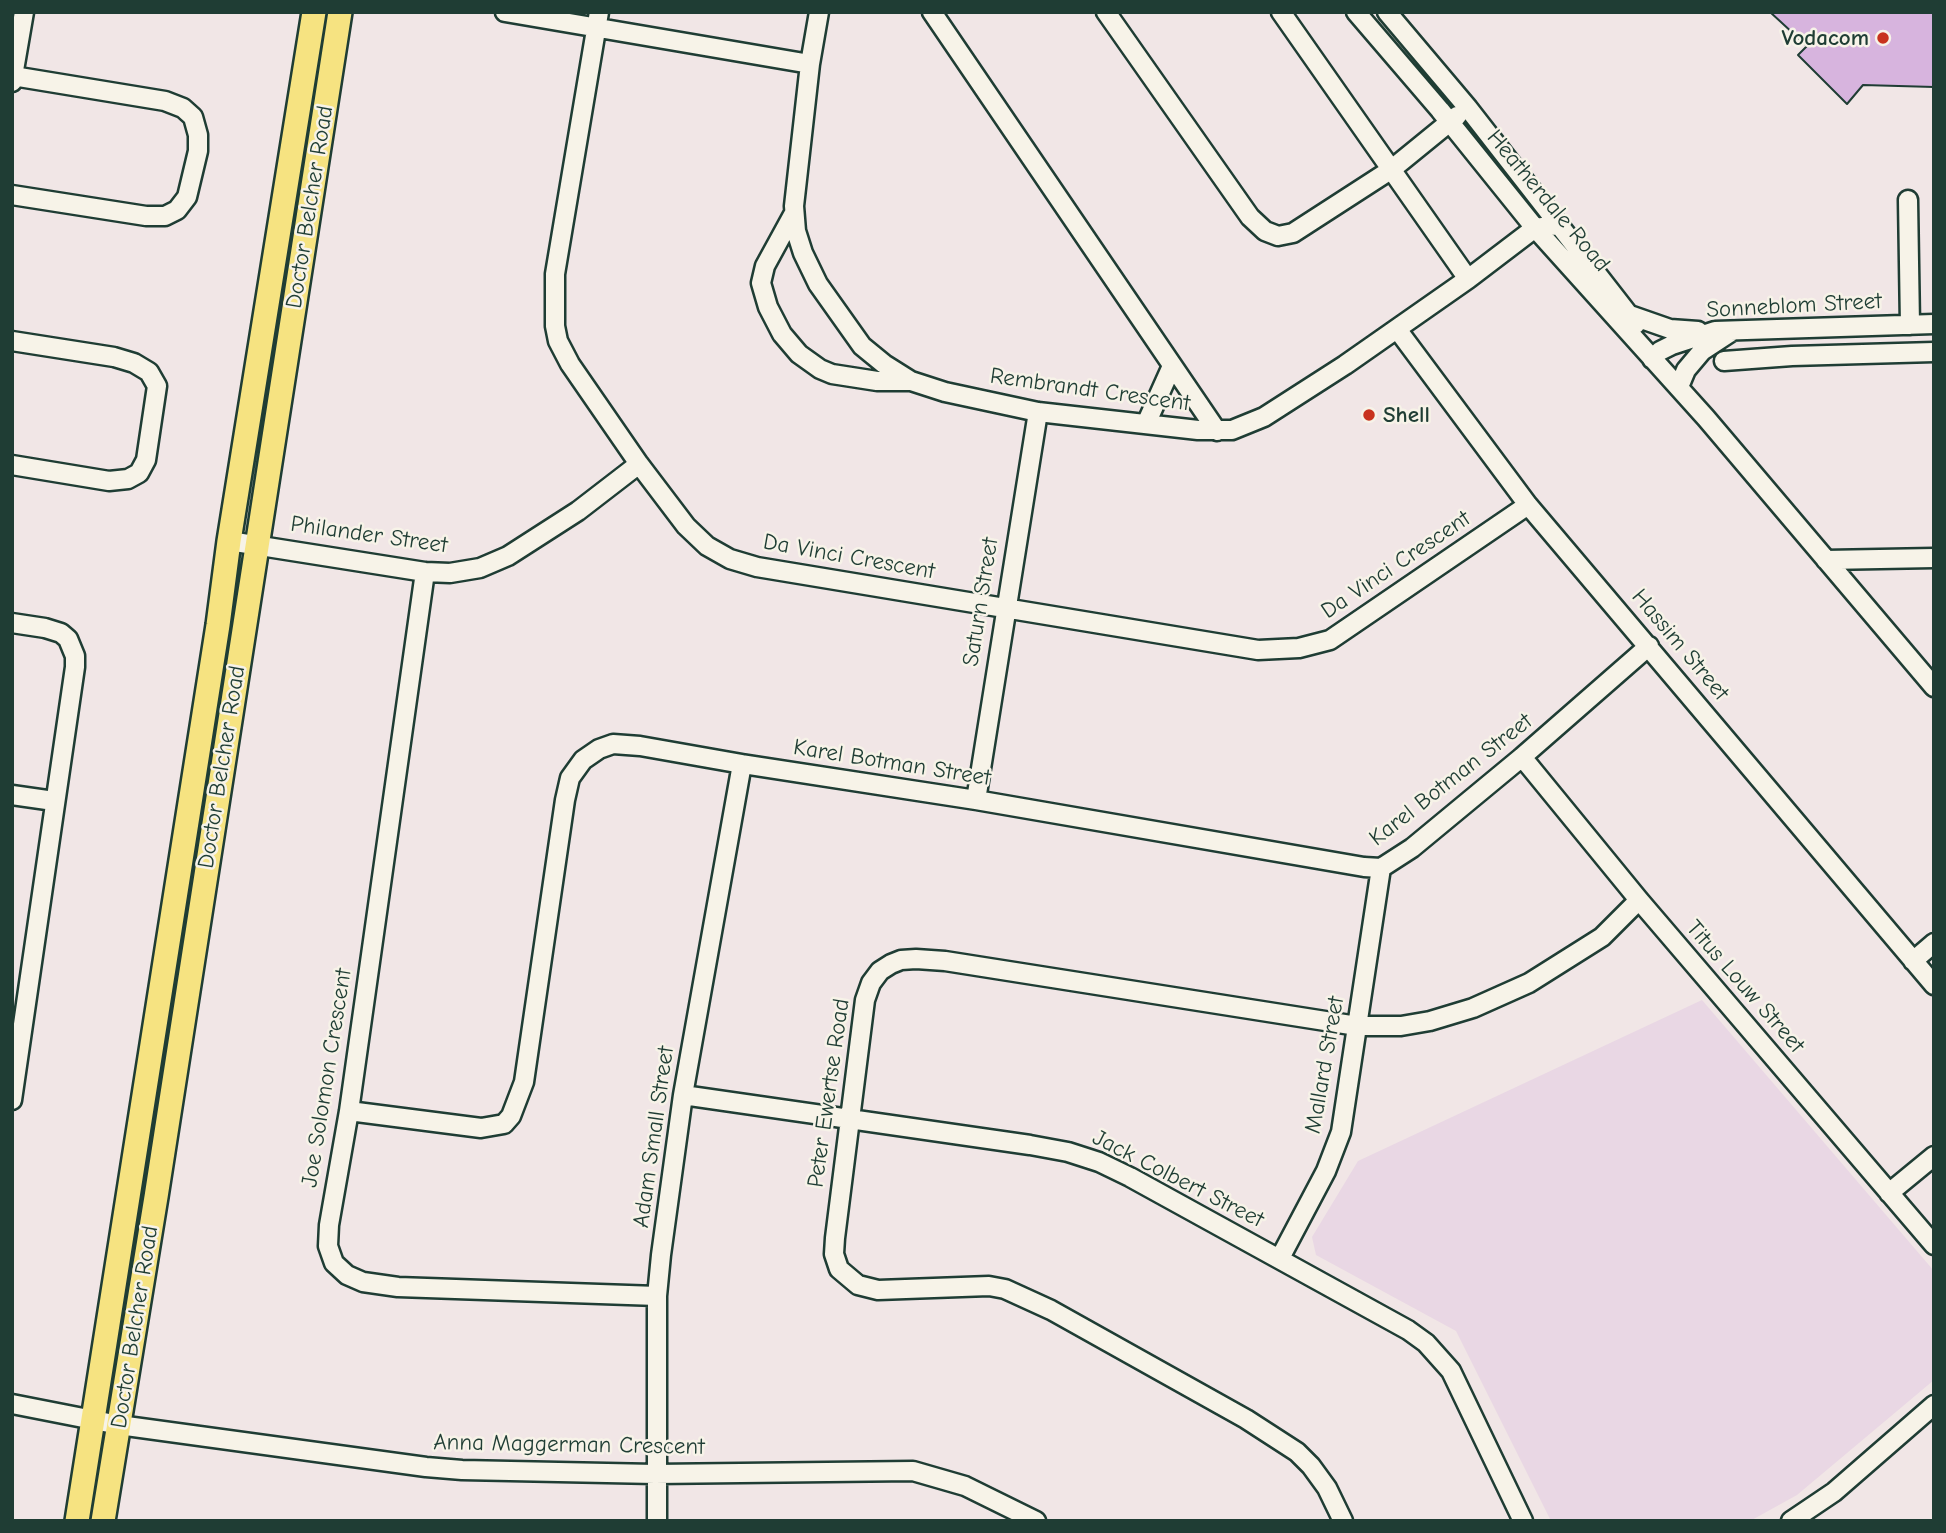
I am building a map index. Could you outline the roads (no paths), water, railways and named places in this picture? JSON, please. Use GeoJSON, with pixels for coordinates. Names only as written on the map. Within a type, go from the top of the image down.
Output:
{"type":"FeatureCollection","features":[{"type":"Feature","properties":{"kind":"main road","name":"Doctor Belcher Road"},"geometry":{"type":"LineString","coordinates":[[77,1521],[314,12]]}},
{"type":"Feature","properties":{"kind":"main road","name":"Doctor Belcher Road"},"geometry":{"type":"LineString","coordinates":[[103,1521],[340,12]]}},
{"type":"Feature","properties":{"kind":"street"},"geometry":{"type":"LineString","coordinates":[[12,195],[146,216],[166,216],[177,209],[187,197],[198,151],[198,135],[193,117],[183,108],[165,101],[13,79],[24,12]]}},
{"type":"Feature","properties":{"kind":"street"},"geometry":{"type":"LineString","coordinates":[[505,12],[598,20],[810,64]]}},
{"type":"Feature","properties":{"kind":"street","name":"Rembrandt Crescent"},"geometry":{"type":"LineString","coordinates":[[819,12],[810,64],[794,213],[796,231],[818,284],[862,346],[911,382],[1038,412],[1217,431],[1233,430],[1264,417],[1468,279],[1535,228]]}},
{"type":"Feature","properties":{"kind":"street","name":"Rembrandt Crescent"},"geometry":{"type":"LineString","coordinates":[[932,12],[1217,431]]}},
{"type":"Feature","properties":{"kind":"street"},"geometry":{"type":"LineString","coordinates":[[1106,12],[1250,217],[1265,231],[1278,236],[1293,233],[1392,169],[1444,116],[1468,108]]}},
{"type":"Feature","properties":{"kind":"street"},"geometry":{"type":"LineString","coordinates":[[1281,12],[1468,279]]}},
{"type":"Feature","properties":{"kind":"street","name":"Heatherdale Road"},"geometry":{"type":"LineString","coordinates":[[1387,12],[1468,108],[1706,418],[1934,687]]}},
{"type":"Feature","properties":{"kind":"street","name":"Heatherdale Road"},"geometry":{"type":"LineString","coordinates":[[1360,16],[1535,228],[1681,382],[1706,418]]}},
{"type":"Feature","properties":{"kind":"street","name":"Da Vinci Crescent"},"geometry":{"type":"LineString","coordinates":[[598,20],[555,274],[555,326],[558,341],[570,365],[639,464],[686,526],[706,547],[730,559],[757,567],[1258,650],[1299,648],[1330,640],[1528,505]]}},
{"type":"Feature","properties":{"kind":"street"},"geometry":{"type":"LineString","coordinates":[[1413,42],[1441,95],[1444,116]]}},
{"type":"Feature","properties":{"kind":"street"},"geometry":{"type":"LineString","coordinates":[[1525,181],[1535,228],[1558,225]]}},
{"type":"Feature","properties":{"kind":"street"},"geometry":{"type":"LineString","coordinates":[[1908,200],[1910,325]]}},
{"type":"Feature","properties":{"kind":"street"},"geometry":{"type":"LineString","coordinates":[[794,213],[765,265],[761,283],[768,307],[782,334],[799,354],[832,374],[877,381],[911,382]]}},
{"type":"Feature","properties":{"kind":"street"},"geometry":{"type":"LineString","coordinates":[[1627,314],[1670,329],[1715,331]]}},
{"type":"Feature","properties":{"kind":"street","name":"Sonneblom Street"},"geometry":{"type":"LineString","coordinates":[[1656,355],[1682,341],[1715,331],[1934,324]]}},
{"type":"Feature","properties":{"kind":"street","name":"Hassim Street"},"geometry":{"type":"LineString","coordinates":[[1397,328],[1528,505],[1934,985]]}},
{"type":"Feature","properties":{"kind":"street"},"geometry":{"type":"LineString","coordinates":[[1681,382],[1692,361],[1702,351],[1734,330]]}},
{"type":"Feature","properties":{"kind":"street"},"geometry":{"type":"LineString","coordinates":[[12,341],[114,357],[134,363],[149,372],[157,386],[146,460],[139,473],[128,479],[110,481],[12,465]]}},
{"type":"Feature","properties":{"kind":"street"},"geometry":{"type":"LineString","coordinates":[[1724,361],[1934,352]]}},
{"type":"Feature","properties":{"kind":"street"},"geometry":{"type":"LineString","coordinates":[[1146,424],[1172,366]]}},
{"type":"Feature","properties":{"kind":"street","name":"Saturn Street"},"geometry":{"type":"LineString","coordinates":[[976,800],[1004,608],[1038,412]]}},
{"type":"Feature","properties":{"kind":"street","name":"Philander Street"},"geometry":{"type":"LineString","coordinates":[[229,541],[425,572],[450,573],[496,563],[578,511],[639,464]]}},
{"type":"Feature","properties":{"kind":"street"},"geometry":{"type":"LineString","coordinates":[[1826,561],[1934,558]]}},
{"type":"Feature","properties":{"kind":"street","name":"Joe Solomon Crescent"},"geometry":{"type":"LineString","coordinates":[[425,572],[328,1246],[334,1263],[347,1275],[363,1282],[398,1287],[657,1296]]}},
{"type":"Feature","properties":{"kind":"street"},"geometry":{"type":"LineString","coordinates":[[12,623],[61,633],[68,639],[75,656],[12,1100]]}},
{"type":"Feature","properties":{"kind":"street","name":"Karel Botman Street"},"geometry":{"type":"LineString","coordinates":[[349,1111],[481,1128],[504,1124],[512,1116],[524,1082],[570,778],[583,760],[612,744],[640,746],[976,800],[1381,868],[1412,848],[1522,757],[1649,646]]}},
{"type":"Feature","properties":{"kind":"street","name":"Titus Louw Street"},"geometry":{"type":"LineString","coordinates":[[1522,757],[1639,901],[1934,1245]]}},
{"type":"Feature","properties":{"kind":"street","name":"Adam Small Street"},"geometry":{"type":"LineString","coordinates":[[656,1521],[657,1296],[683,1095],[742,764]]}},
{"type":"Feature","properties":{"kind":"street"},"geometry":{"type":"LineString","coordinates":[[12,795],[54,801]]}},
{"type":"Feature","properties":{"kind":"street","name":"Mallard Street"},"geometry":{"type":"LineString","coordinates":[[1280,1258],[1326,1171],[1341,1132],[1381,868]]}},
{"type":"Feature","properties":{"kind":"street","name":"Peter Ewertse Road"},"geometry":{"type":"LineString","coordinates":[[1343,1521],[1326,1488],[1311,1466],[1297,1452],[1246,1419],[1051,1310],[1013,1292],[989,1286],[878,1290],[858,1286],[839,1269],[834,1254],[864,1000],[871,983],[880,971],[901,960],[945,961],[1357,1026],[1401,1026],[1430,1021],[1473,1007],[1529,983],[1602,937],[1639,901]]}},
{"type":"Feature","properties":{"kind":"street"},"geometry":{"type":"LineString","coordinates":[[1913,961],[1934,943]]}},
{"type":"Feature","properties":{"kind":"street","name":"Jack Colbert Street"},"geometry":{"type":"LineString","coordinates":[[683,1095],[1068,1152],[1099,1162],[1130,1177],[1280,1258],[1408,1330],[1426,1343],[1451,1371],[1522,1521]]}},
{"type":"Feature","properties":{"kind":"street"},"geometry":{"type":"LineString","coordinates":[[1889,1193],[1934,1156]]}},
{"type":"Feature","properties":{"kind":"street","name":"Anna Maggerman Crescent"},"geometry":{"type":"LineString","coordinates":[[12,1404],[93,1421],[426,1467],[535,1473],[655,1474],[914,1471],[965,1486],[1036,1521]]}},
{"type":"Feature","properties":{"kind":"street"},"geometry":{"type":"LineString","coordinates":[[1791,1521],[1834,1492],[1934,1405]]}},
{"type":"Feature","properties":{"kind":"place","name":"Vodacom"},"geometry":{"type":"Point","coordinates":[1883,38]}},
{"type":"Feature","properties":{"kind":"place","name":"Shell"},"geometry":{"type":"Point","coordinates":[1369,415]}}]}
